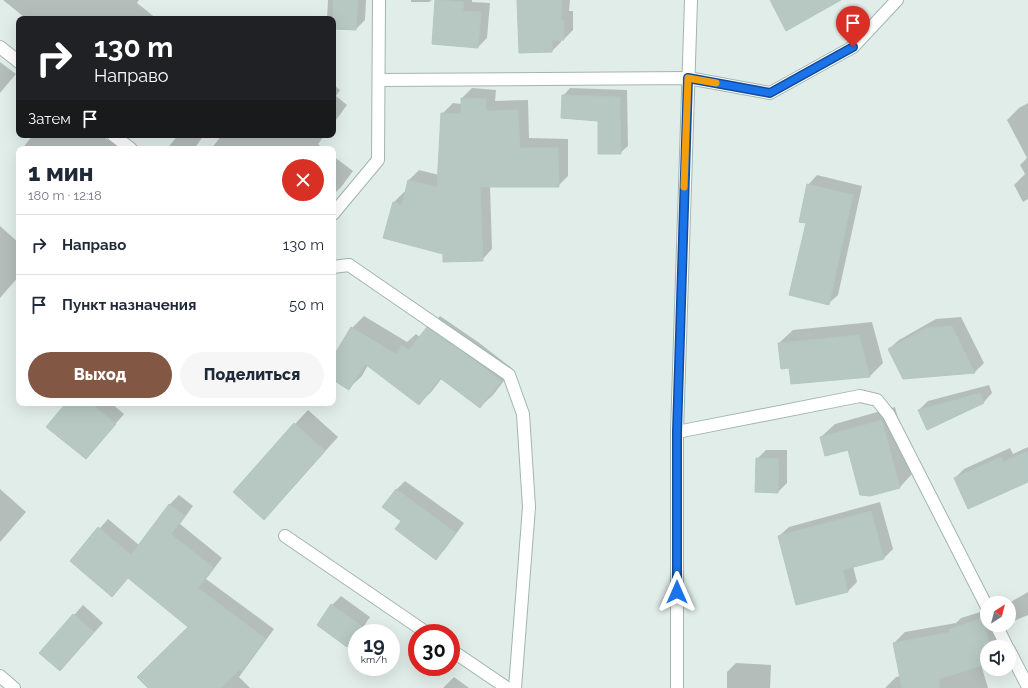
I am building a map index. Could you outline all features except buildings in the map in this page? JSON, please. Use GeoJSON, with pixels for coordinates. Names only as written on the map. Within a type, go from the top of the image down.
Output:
{"type":"FeatureCollection","features":[{"type":"Feature","properties":{"kind":"street"},"geometry":{"type":"LineString","coordinates":[[336,210],[378,160],[379,0]]}},
{"type":"Feature","properties":{"kind":"street"},"geometry":{"type":"LineString","coordinates":[[677,688],[677,432],[691,0]]}},
{"type":"Feature","properties":{"kind":"street"},"geometry":{"type":"LineString","coordinates":[[379,80],[688,78],[770,93],[853,47],[897,0]]}},
{"type":"Feature","properties":{"kind":"street"},"geometry":{"type":"LineString","coordinates":[[0,47],[16,60]]}},
{"type":"Feature","properties":{"kind":"street"},"geometry":{"type":"LineString","coordinates":[[117,138],[127,146]]}},
{"type":"Feature","properties":{"kind":"street"},"geometry":{"type":"LineString","coordinates":[[336,267],[349,265],[509,375],[523,414],[529,507],[515,688]]}},
{"type":"Feature","properties":{"kind":"street"},"geometry":{"type":"LineString","coordinates":[[677,432],[860,396],[877,400],[890,415],[981,596]]}},
{"type":"Feature","properties":{"kind":"street"},"geometry":{"type":"LineString","coordinates":[[285,536],[414,624]]}},
{"type":"Feature","properties":{"kind":"street"},"geometry":{"type":"LineString","coordinates":[[460,656],[507,688]]}},
{"type":"Feature","properties":{"kind":"street"},"geometry":{"type":"LineString","coordinates":[[1016,664],[1028,687]]}},
{"type":"Feature","properties":{"kind":"street"},"geometry":{"type":"LineString","coordinates":[[0,676],[14,688]]}},
{"type":"Feature","properties":{"kind":"slow traffic"},"geometry":{"type":"LineString","coordinates":[[684,187],[688,78],[716,83]]}},
{"type":"Feature","properties":{"kind":"route"},"geometry":{"type":"LineString","coordinates":[[677,592],[677,432],[688,78],[770,93],[853,47]]}}]}
